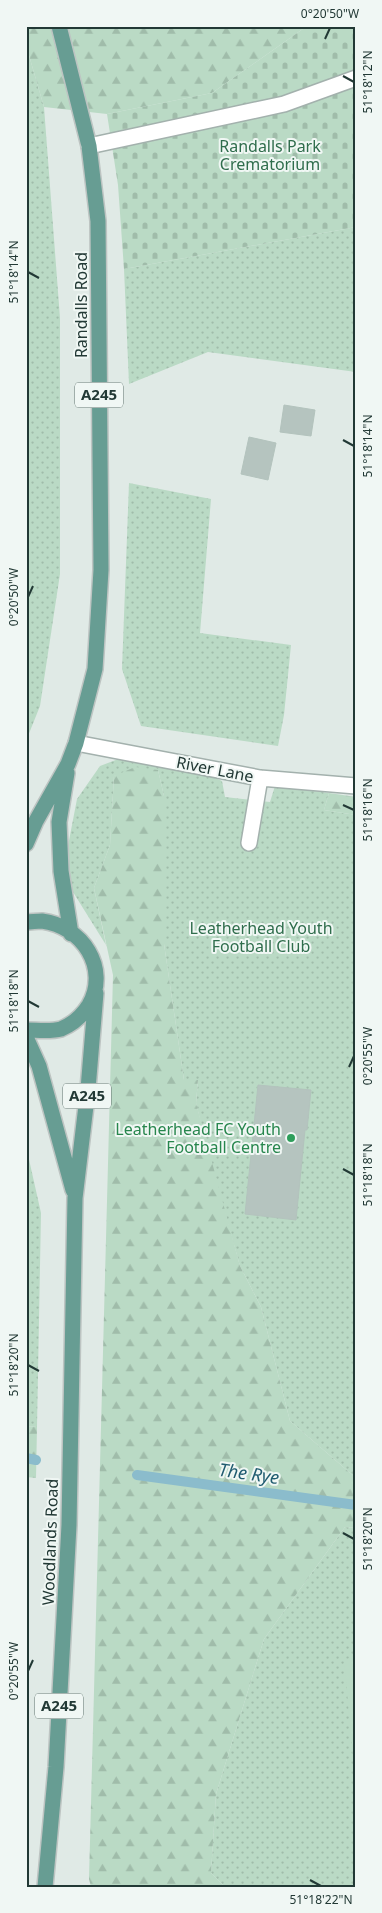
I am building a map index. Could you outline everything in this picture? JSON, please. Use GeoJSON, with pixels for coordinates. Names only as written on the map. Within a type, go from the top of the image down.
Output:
{"type":"FeatureCollection","features":[{"type":"Feature","properties":{"kind":"main road","name":"Randalls Road"},"geometry":{"type":"LineString","coordinates":[[59,26],[89,146],[98,221],[100,570],[95,669],[76,743],[68,764]]}},
{"type":"Feature","properties":{"kind":"main road","name":"A245"},"geometry":{"type":"LineString","coordinates":[[26,844],[36,821],[68,764]]}},
{"type":"Feature","properties":{"kind":"main road","name":"A245"},"geometry":{"type":"LineString","coordinates":[[68,764],[59,822],[61,871],[71,934]]}},
{"type":"Feature","properties":{"kind":"main road","name":"Woodlands Road"},"geometry":{"type":"LineString","coordinates":[[26,922],[41,921],[57,925],[85,943],[94,958],[97,979],[88,1089],[75,1198],[69,1525],[56,1767],[44,1887]]}},
{"type":"Feature","properties":{"kind":"main road"},"geometry":{"type":"LineString","coordinates":[[26,1030],[59,1029],[73,1023],[85,1011],[96,993]]}},
{"type":"Feature","properties":{"kind":"main road","name":"Woodlands Road"},"geometry":{"type":"LineString","coordinates":[[26,1037],[39,1066],[75,1198]]}},
{"type":"Feature","properties":{"kind":"lane"},"geometry":{"type":"LineString","coordinates":[[89,146],[284,104],[356,78]]}},
{"type":"Feature","properties":{"kind":"lane","name":"River Lane"},"geometry":{"type":"LineString","coordinates":[[76,743],[260,778],[356,786]]}},
{"type":"Feature","properties":{"kind":"lane"},"geometry":{"type":"LineString","coordinates":[[249,842],[260,778]]}},
{"type":"Feature","properties":{"kind":"green space"},"geometry":{"type":"Polygon","coordinates":[[[26,26],[307,26],[212,93],[107,114],[44,107],[26,45],[26,26]]]}},
{"type":"Feature","properties":{"kind":"green space","name":"Randalls Park Crematorium"},"geometry":{"type":"Polygon","coordinates":[[[307,26],[356,26],[356,227],[124,269],[118,185],[107,114],[212,93],[307,26]]]}},
{"type":"Feature","properties":{"kind":"green space"},"geometry":{"type":"Polygon","coordinates":[[[26,45],[44,107],[60,318],[60,574],[40,706],[26,741],[26,45]]]}},
{"type":"Feature","properties":{"kind":"green space"},"geometry":{"type":"Polygon","coordinates":[[[356,227],[356,372],[208,352],[129,384],[124,269],[356,227]]]}},
{"type":"Feature","properties":{"kind":"green space"},"geometry":{"type":"Polygon","coordinates":[[[129,483],[211,499],[200,633],[291,645],[284,715],[278,746],[141,726],[122,669],[129,483]]]}},
{"type":"Feature","properties":{"kind":"green space","name":"Leatherhead Youth Football Club"},"geometry":{"type":"Polygon","coordinates":[[[121,758],[198,771],[222,781],[225,797],[270,802],[275,786],[329,793],[324,810],[356,815],[356,1478],[290,1421],[261,1307],[240,1266],[210,1160],[196,1103],[198,1080],[184,1080],[164,944],[164,796],[158,770],[114,776],[110,845],[94,888],[106,945],[68,884],[67,851],[77,799],[100,766],[121,758]]]}},
{"type":"Feature","properties":{"kind":"green space"},"geometry":{"type":"Polygon","coordinates":[[[135,767],[158,770],[164,796],[164,944],[184,1080],[198,1080],[196,1103],[240,1266],[261,1307],[290,1421],[356,1478],[356,1528],[345,1527],[264,1639],[216,1794],[211,1873],[225,1887],[91,1887],[89,1879],[113,975],[94,888],[110,845],[114,776],[135,767]]]}},
{"type":"Feature","properties":{"kind":"green space"},"geometry":{"type":"Polygon","coordinates":[[[329,793],[356,797],[356,815],[324,810],[329,793]]]}},
{"type":"Feature","properties":{"kind":"green space"},"geometry":{"type":"Polygon","coordinates":[[[26,1146],[41,1213],[37,1427],[26,1426],[26,1146]]]}},
{"type":"Feature","properties":{"kind":"green space"},"geometry":{"type":"Polygon","coordinates":[[[26,1426],[37,1427],[36,1478],[26,1477],[26,1426]]]}},
{"type":"Feature","properties":{"kind":"green space"},"geometry":{"type":"Polygon","coordinates":[[[345,1527],[356,1528],[356,1887],[225,1887],[211,1873],[216,1794],[264,1639],[345,1527]]]}},
{"type":"Feature","properties":{"kind":"green space"},"geometry":{"type":"Polygon","coordinates":[[[356,1658],[356,1788],[344,1659],[356,1658]]]}},
{"type":"Feature","properties":{"kind":"building"},"geometry":{"type":"Polygon","coordinates":[[[284,405],[315,410],[311,436],[280,432],[284,405]]]}},
{"type":"Feature","properties":{"kind":"building"},"geometry":{"type":"Polygon","coordinates":[[[249,437],[276,443],[268,480],[241,474],[249,437]]]}},
{"type":"Feature","properties":{"kind":"building"},"geometry":{"type":"Polygon","coordinates":[[[258,1085],[311,1090],[296,1220],[245,1214],[258,1085]]]}},
{"type":"Feature","properties":{"kind":"waterway","name":"The Rye"},"geometry":{"type":"LineString","coordinates":[[26,1458],[36,1460]]}},
{"type":"Feature","properties":{"kind":"waterway","name":"The Rye"},"geometry":{"type":"LineString","coordinates":[[137,1475],[356,1505]]}},
{"type":"Feature","properties":{"kind":"place","name":"Leatherhead FC Youth Football Centre"},"geometry":{"type":"Point","coordinates":[291,1138]}}]}
